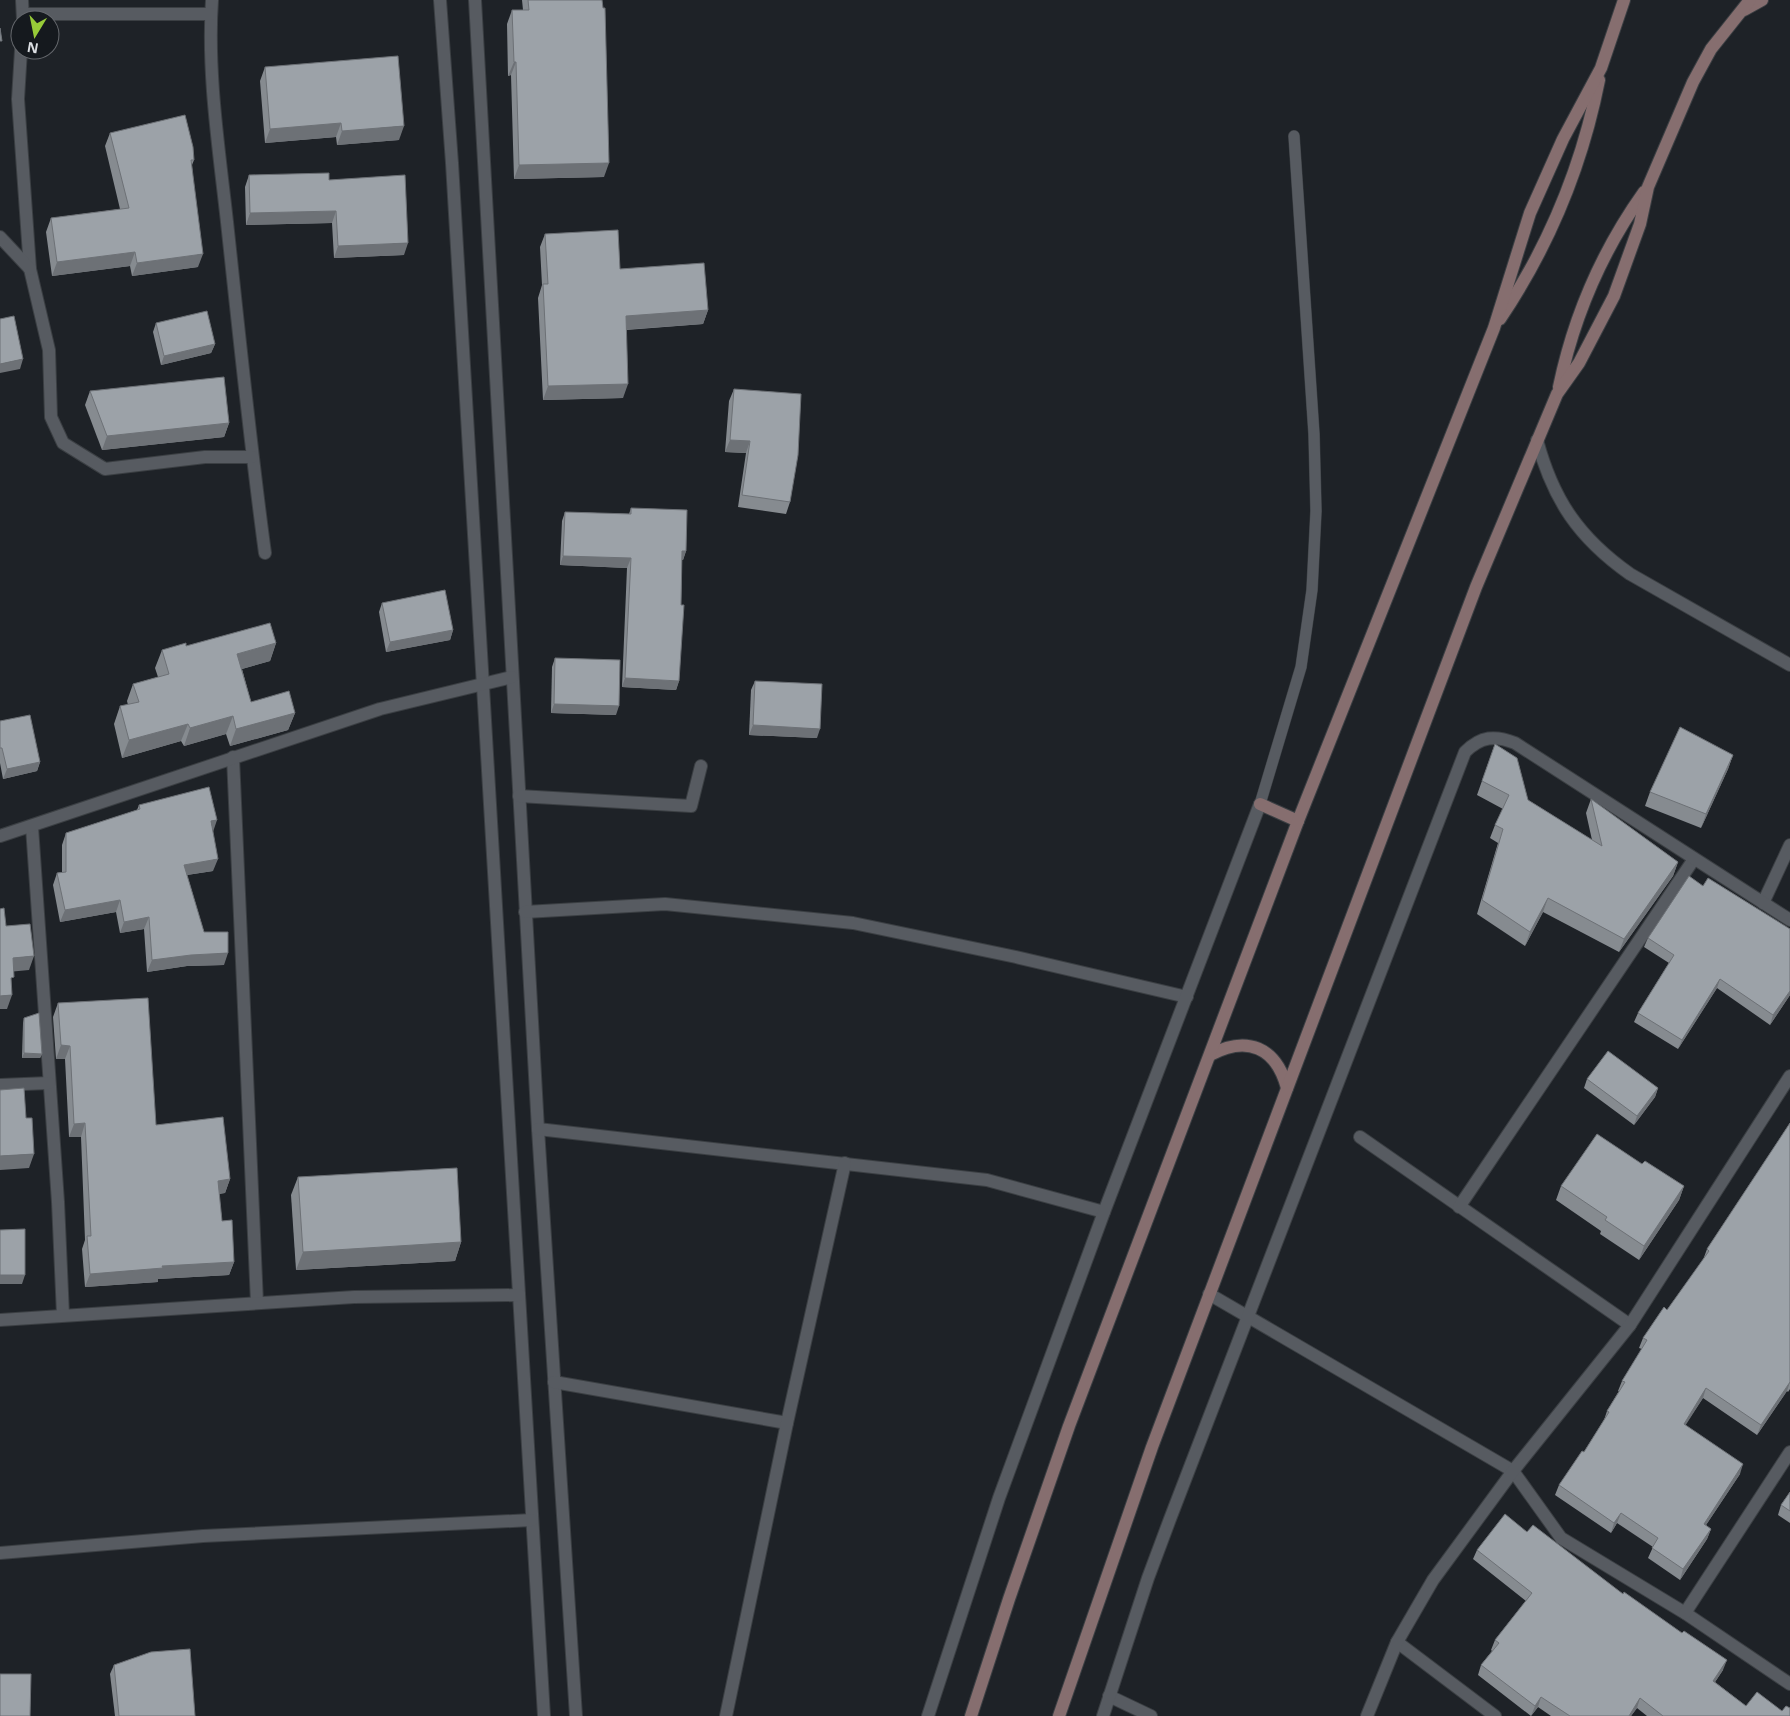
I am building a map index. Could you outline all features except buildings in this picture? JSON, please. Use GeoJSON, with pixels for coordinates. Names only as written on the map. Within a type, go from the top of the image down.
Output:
{"type":"FeatureCollection","features":[{"type":"Feature","properties":{"kind":"main road"},"geometry":{"type":"LineString","coordinates":[[1494,328],[1537,260],[1570,186],[1593,108],[1601,68],[1624,0]]}},
{"type":"Feature","properties":{"kind":"main road"},"geometry":{"type":"LineString","coordinates":[[1059,1716],[1119,1537],[1476,587],[1557,394],[1588,346],[1614,296],[1637,233],[1648,187],[1693,82],[1711,49],[1750,0]]}},
{"type":"Feature","properties":{"kind":"main road"},"geometry":{"type":"LineString","coordinates":[[1737,14],[1762,0]]}},
{"type":"Feature","properties":{"kind":"main road"},"geometry":{"type":"LineString","coordinates":[[971,1716],[1066,1434],[1298,820],[1494,328],[1517,251],[1537,198],[1563,139],[1601,68]]}},
{"type":"Feature","properties":{"kind":"main road"},"geometry":{"type":"LineString","coordinates":[[1557,394],[1565,357],[1590,285],[1626,218],[1648,187]]}},
{"type":"Feature","properties":{"kind":"main road"},"geometry":{"type":"LineString","coordinates":[[1260,804],[1298,820]]}},
{"type":"Feature","properties":{"kind":"main road"},"geometry":{"type":"LineString","coordinates":[[1210,1055],[1225,1047],[1242,1044],[1259,1048],[1273,1058],[1283,1072],[1287,1088]]}},
{"type":"Feature","properties":{"kind":"street"},"geometry":{"type":"LineString","coordinates":[[212,0],[211,14],[220,156],[252,457],[265,553]]}},
{"type":"Feature","properties":{"kind":"street"},"geometry":{"type":"LineString","coordinates":[[440,0],[483,683],[544,1716]]}},
{"type":"Feature","properties":{"kind":"street"},"geometry":{"type":"LineString","coordinates":[[476,0],[538,1129],[576,1716]]}},
{"type":"Feature","properties":{"kind":"street"},"geometry":{"type":"LineString","coordinates":[[60,16],[211,14]]}},
{"type":"Feature","properties":{"kind":"street"},"geometry":{"type":"LineString","coordinates":[[20,60],[18,99],[30,269],[49,350],[51,417],[63,443],[105,469],[204,457],[252,457]]}},
{"type":"Feature","properties":{"kind":"street"},"geometry":{"type":"LineString","coordinates":[[0,237],[30,269]]}},
{"type":"Feature","properties":{"kind":"street"},"geometry":{"type":"LineString","coordinates":[[1537,440],[1544,467],[1555,493],[1569,517],[1587,539],[1607,558],[1630,574],[1790,665]]}},
{"type":"Feature","properties":{"kind":"street"},"geometry":{"type":"LineString","coordinates":[[0,836],[32,827],[380,709],[512,677]]}},
{"type":"Feature","properties":{"kind":"street"},"geometry":{"type":"LineString","coordinates":[[1103,1716],[1148,1578],[1465,752],[1478,742],[1494,737],[1515,743],[1790,920]]}},
{"type":"Feature","properties":{"kind":"street"},"geometry":{"type":"LineString","coordinates":[[233,758],[258,1303]]}},
{"type":"Feature","properties":{"kind":"street"},"geometry":{"type":"LineString","coordinates":[[519,796],[691,806],[701,766]]}},
{"type":"Feature","properties":{"kind":"street"},"geometry":{"type":"LineString","coordinates":[[928,1716],[1000,1498],[1104,1212],[1260,804]]}},
{"type":"Feature","properties":{"kind":"street"},"geometry":{"type":"LineString","coordinates":[[32,827],[58,1202],[63,1315]]}},
{"type":"Feature","properties":{"kind":"street"},"geometry":{"type":"LineString","coordinates":[[1763,902],[1790,845]]}},
{"type":"Feature","properties":{"kind":"street"},"geometry":{"type":"LineString","coordinates":[[1459,1207],[1694,858]]}},
{"type":"Feature","properties":{"kind":"street"},"geometry":{"type":"LineString","coordinates":[[526,912],[665,904],[853,922],[1016,957],[1187,997]]}},
{"type":"Feature","properties":{"kind":"street"},"geometry":{"type":"LineString","coordinates":[[1367,1716],[1397,1642],[1432,1580],[1513,1471],[1630,1325],[1790,1076]]}},
{"type":"Feature","properties":{"kind":"street"},"geometry":{"type":"LineString","coordinates":[[0,1085],[49,1083]]}},
{"type":"Feature","properties":{"kind":"street"},"geometry":{"type":"LineString","coordinates":[[538,1129],[987,1180],[1104,1212]]}},
{"type":"Feature","properties":{"kind":"street"},"geometry":{"type":"LineString","coordinates":[[1360,1137],[1630,1325]]}},
{"type":"Feature","properties":{"kind":"street"},"geometry":{"type":"LineString","coordinates":[[726,1716],[787,1423],[846,1163]]}},
{"type":"Feature","properties":{"kind":"street"},"geometry":{"type":"LineString","coordinates":[[1209,1294],[1513,1471],[1561,1538],[1685,1613],[1790,1684]]}},
{"type":"Feature","properties":{"kind":"street"},"geometry":{"type":"LineString","coordinates":[[0,1320],[354,1297],[519,1295]]}},
{"type":"Feature","properties":{"kind":"street"},"geometry":{"type":"LineString","coordinates":[[554,1382],[787,1423]]}},
{"type":"Feature","properties":{"kind":"street"},"geometry":{"type":"LineString","coordinates":[[1685,1613],[1790,1452]]}},
{"type":"Feature","properties":{"kind":"street"},"geometry":{"type":"LineString","coordinates":[[0,1553],[203,1536],[532,1520]]}},
{"type":"Feature","properties":{"kind":"street"},"geometry":{"type":"LineString","coordinates":[[1397,1642],[1496,1716]]}},
{"type":"Feature","properties":{"kind":"street"},"geometry":{"type":"LineString","coordinates":[[1109,1696],[1152,1716]]}},
{"type":"Feature","properties":{"kind":"lane"},"geometry":{"type":"LineString","coordinates":[[1260,804],[1301,667],[1312,590],[1316,511],[1314,434],[1294,136]]}}]}
